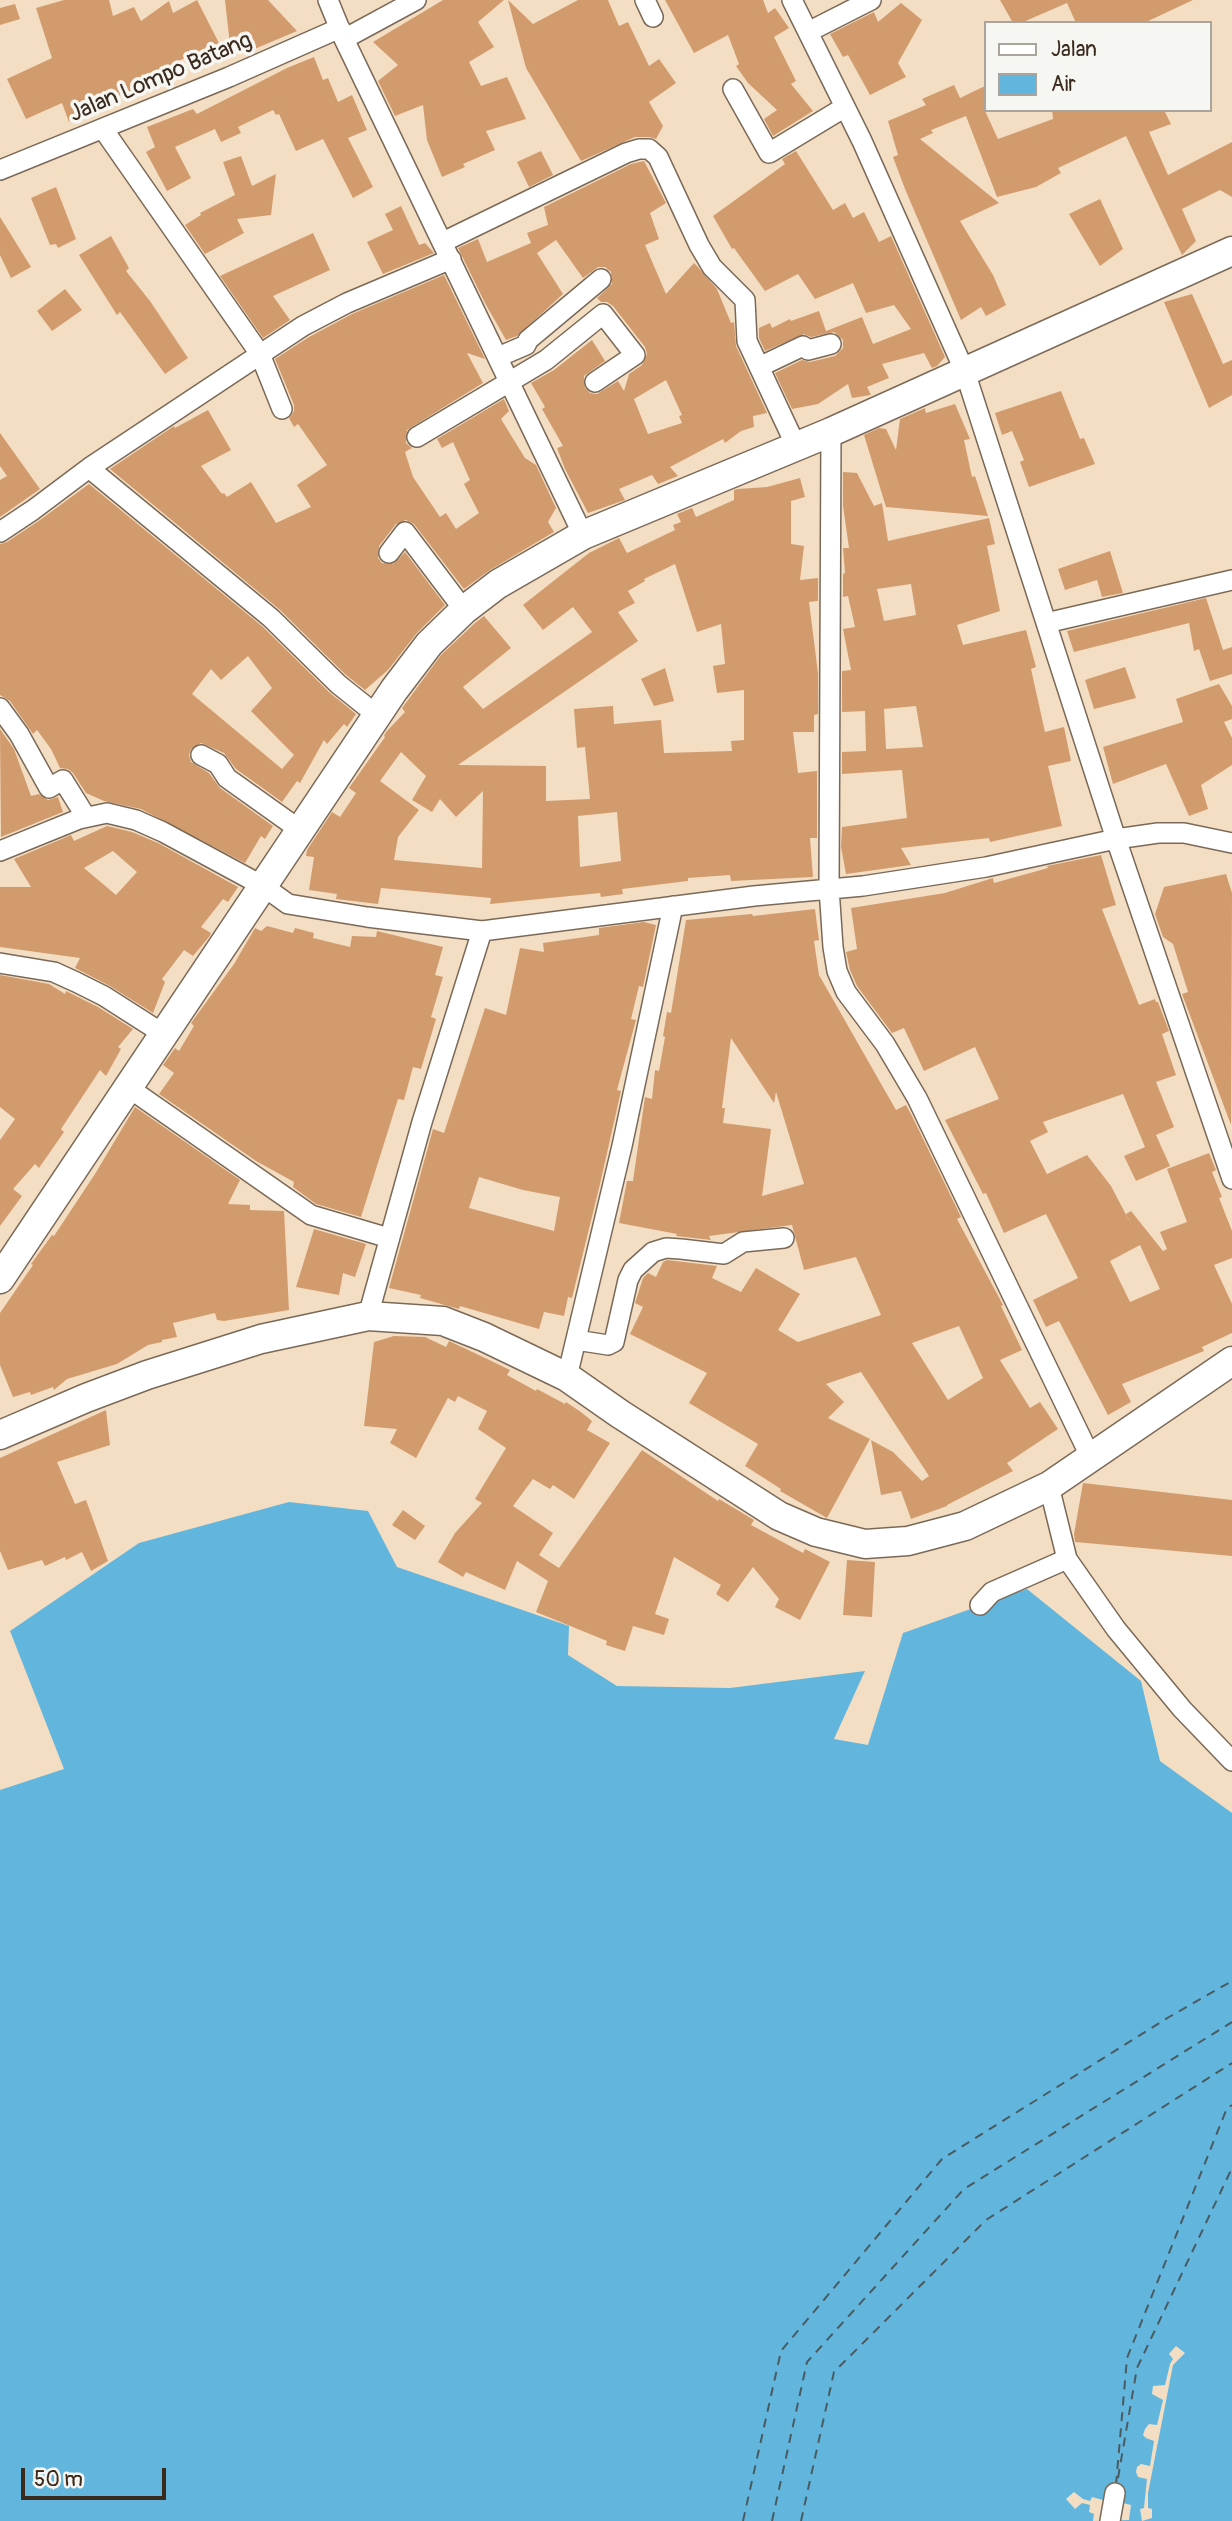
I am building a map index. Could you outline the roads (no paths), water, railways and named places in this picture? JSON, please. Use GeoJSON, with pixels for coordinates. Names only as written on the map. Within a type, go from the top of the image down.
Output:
{"type":"FeatureCollection","features":[{"type":"Feature","properties":{"kind":"highway"},"geometry":{"type":"LineString","coordinates":[[0,1279],[378,716],[429,644],[464,610],[498,584],[583,535],[831,432],[1232,251]]}},
{"type":"Feature","properties":{"kind":"highway"},"geometry":{"type":"LineString","coordinates":[[0,1435],[86,1398],[198,1357],[261,1339],[368,1316],[443,1321],[496,1342],[567,1377],[779,1516],[816,1532],[866,1544],[908,1541],[965,1526],[1049,1486],[1232,1362]]}},
{"type":"Feature","properties":{"kind":"street"},"geometry":{"type":"LineString","coordinates":[[328,0],[583,535]]}},
{"type":"Feature","properties":{"kind":"street","name":"Jalan Lompo Batang"},"geometry":{"type":"LineString","coordinates":[[0,170],[342,33],[416,0]]}},
{"type":"Feature","properties":{"kind":"street"},"geometry":{"type":"LineString","coordinates":[[792,0],[845,107],[965,372],[1116,839],[1232,1179]]}},
{"type":"Feature","properties":{"kind":"street"},"geometry":{"type":"LineString","coordinates":[[808,32],[871,0]]}},
{"type":"Feature","properties":{"kind":"street"},"geometry":{"type":"LineString","coordinates":[[733,89],[769,153],[845,107]]}},
{"type":"Feature","properties":{"kind":"street"},"geometry":{"type":"LineString","coordinates":[[103,130],[260,354],[282,409]]}},
{"type":"Feature","properties":{"kind":"street"},"geometry":{"type":"LineString","coordinates":[[0,532],[89,468],[303,326],[626,153],[639,149],[649,149],[658,157],[712,267],[745,300],[747,341],[796,446]]}},
{"type":"Feature","properties":{"kind":"street"},"geometry":{"type":"LineString","coordinates":[[498,357],[526,345],[528,340],[601,279]]}},
{"type":"Feature","properties":{"kind":"street"},"geometry":{"type":"LineString","coordinates":[[417,437],[546,360],[603,314],[635,355],[595,382]]}},
{"type":"Feature","properties":{"kind":"street"},"geometry":{"type":"LineString","coordinates":[[759,367],[803,346],[808,350],[831,344]]}},
{"type":"Feature","properties":{"kind":"street"},"geometry":{"type":"LineString","coordinates":[[831,432],[830,888],[832,947],[836,971],[846,992],[885,1044],[917,1098],[1091,1458]]}},
{"type":"Feature","properties":{"kind":"street"},"geometry":{"type":"LineString","coordinates":[[89,468],[271,618],[338,684],[378,716]]}},
{"type":"Feature","properties":{"kind":"street"},"geometry":{"type":"LineString","coordinates":[[389,553],[405,532],[464,610]]}},
{"type":"Feature","properties":{"kind":"street"},"geometry":{"type":"LineString","coordinates":[[1046,622],[1232,580]]}},
{"type":"Feature","properties":{"kind":"street"},"geometry":{"type":"LineString","coordinates":[[0,708],[19,734],[49,788],[63,780],[86,817]]}},
{"type":"Feature","properties":{"kind":"street"},"geometry":{"type":"LineString","coordinates":[[201,755],[218,764],[228,778],[300,830]]}},
{"type":"Feature","properties":{"kind":"street"},"geometry":{"type":"LineString","coordinates":[[0,851],[86,817],[107,813],[136,820],[263,886],[280,900],[300,907],[482,931],[673,906],[863,886],[986,867],[1116,839],[1171,833],[1232,843]]}},
{"type":"Feature","properties":{"kind":"street"},"geometry":{"type":"LineString","coordinates":[[567,1377],[622,1146],[673,906]]}},
{"type":"Feature","properties":{"kind":"street"},"geometry":{"type":"LineString","coordinates":[[368,1316],[426,1110],[482,931]]}},
{"type":"Feature","properties":{"kind":"street"},"geometry":{"type":"LineString","coordinates":[[0,963],[54,972],[104,996],[165,1035]]}},
{"type":"Feature","properties":{"kind":"street"},"geometry":{"type":"LineString","coordinates":[[129,1088],[311,1215],[389,1238]]}},
{"type":"Feature","properties":{"kind":"street"},"geometry":{"type":"LineString","coordinates":[[576,1340],[608,1345],[614,1342],[628,1280],[634,1270],[653,1252],[666,1248],[724,1254],[743,1242],[783,1238]]}},
{"type":"Feature","properties":{"kind":"street"},"geometry":{"type":"LineString","coordinates":[[1049,1486],[1067,1559],[1116,1629],[1182,1709],[1232,1761]]}},
{"type":"Feature","properties":{"kind":"street"},"geometry":{"type":"LineString","coordinates":[[980,1605],[992,1592],[1067,1559]]}},
{"type":"Feature","properties":{"kind":"street"},"geometry":{"type":"LineString","coordinates":[[1110,2521],[1115,2493]]}},
{"type":"Feature","properties":{"kind":"water"},"geometry":{"type":"Polygon","coordinates":[[[289,1502],[368,1511],[397,1567],[569,1626],[568,1655],[617,1686],[730,1688],[865,1671],[834,1739],[868,1745],[903,1633],[1027,1589],[1141,1681],[1160,1761],[1232,1813],[1232,2521],[0,2521],[0,1790],[64,1769],[10,1631],[139,1543],[289,1502]]]}}]}
